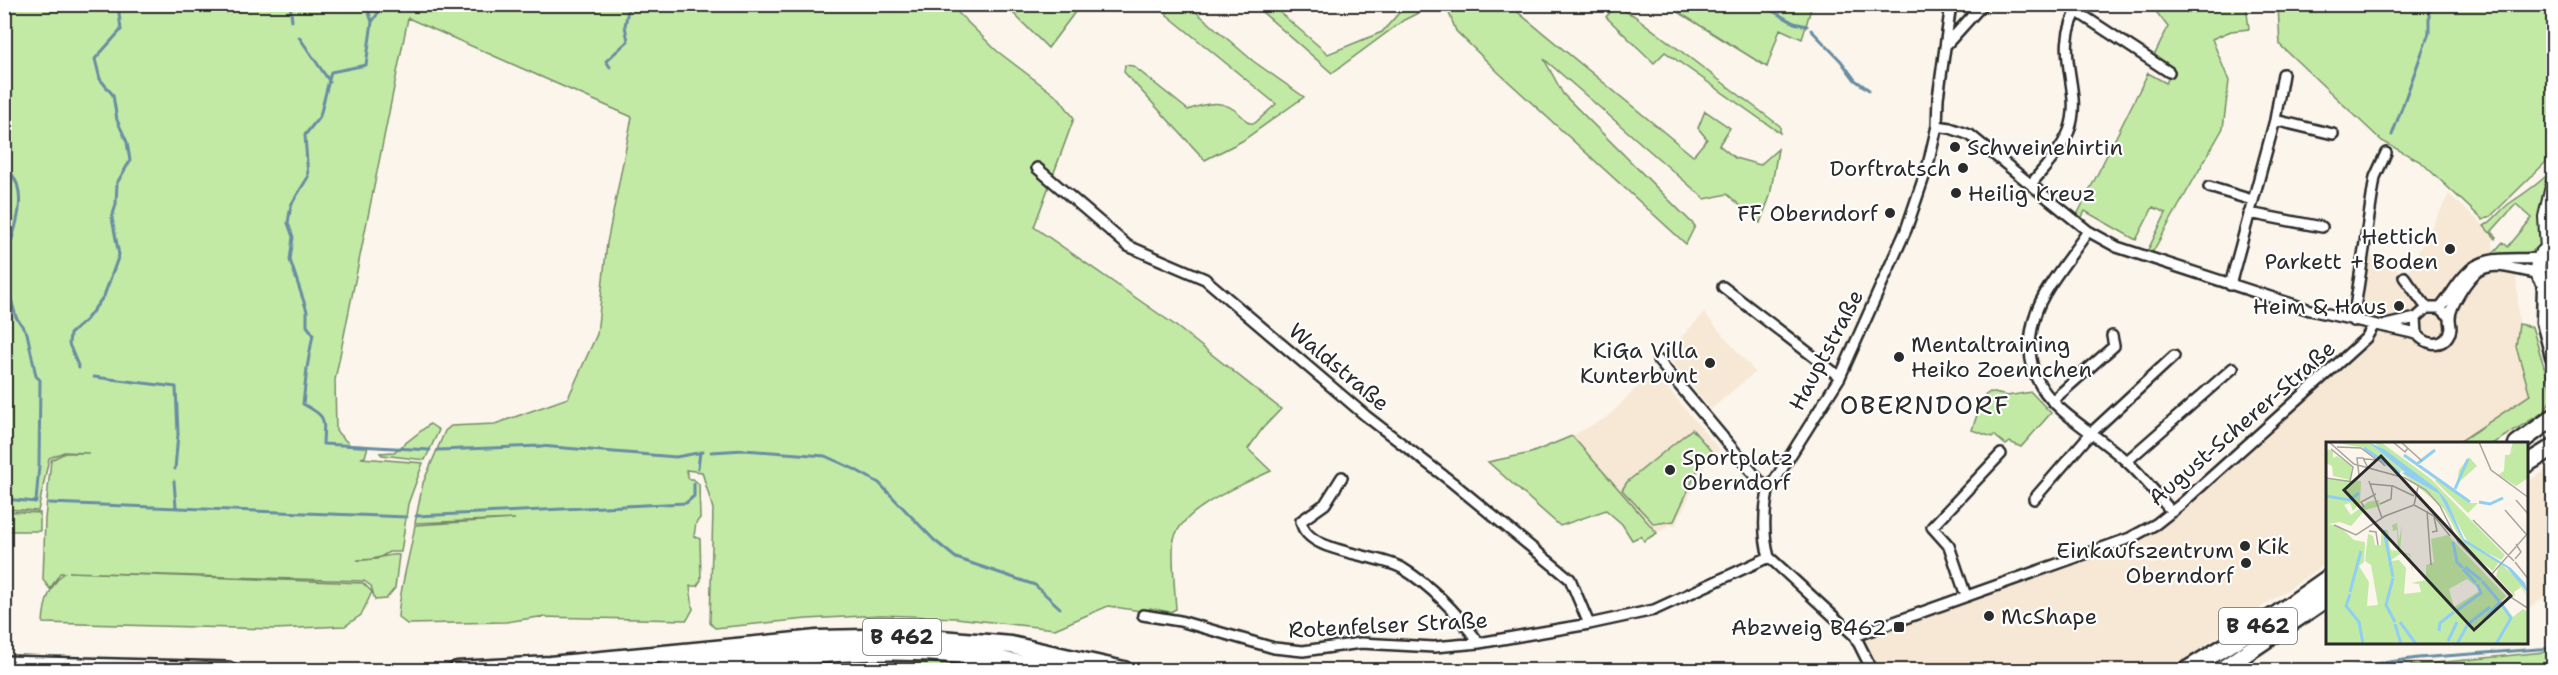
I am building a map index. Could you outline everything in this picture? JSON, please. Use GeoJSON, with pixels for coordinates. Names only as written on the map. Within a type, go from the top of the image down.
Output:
{"type":"FeatureCollection","features":[{"type":"Feature","properties":{"kind":"highway"},"geometry":{"type":"LineString","coordinates":[[2545,283],[2545,322],[2553,356]]}},
{"type":"Feature","properties":{"kind":"highway"},"geometry":{"type":"LineString","coordinates":[[2553,308],[2553,335]]}},
{"type":"Feature","properties":{"kind":"highway"},"geometry":{"type":"LineString","coordinates":[[2520,442],[2553,417]]}},
{"type":"Feature","properties":{"kind":"highway"},"geometry":{"type":"LineString","coordinates":[[2527,442],[2553,427]]}},
{"type":"Feature","properties":{"kind":"highway"},"geometry":{"type":"LineString","coordinates":[[2528,463],[2553,447]]}},
{"type":"Feature","properties":{"kind":"highway","name":"B 462"},"geometry":{"type":"LineString","coordinates":[[2187,670],[2266,621],[2326,580]]}},
{"type":"Feature","properties":{"kind":"highway","name":"B 462"},"geometry":{"type":"LineString","coordinates":[[2221,670],[2326,599]]}},
{"type":"Feature","properties":{"kind":"highway","name":"B 462"},"geometry":{"type":"LineString","coordinates":[[457,670],[550,666],[817,639],[917,637],[1011,645],[1124,670]]}},
{"type":"Feature","properties":{"kind":"highway","name":"B 462"},"geometry":{"type":"LineString","coordinates":[[665,670],[805,656],[915,652],[1003,660],[1060,670]]}},
{"type":"Feature","properties":{"kind":"main road"},"geometry":{"type":"LineString","coordinates":[[2545,283],[2546,217],[2553,182]]}},
{"type":"Feature","properties":{"kind":"main road"},"geometry":{"type":"LineString","coordinates":[[4,664],[228,670]]}},
{"type":"Feature","properties":{"kind":"street","name":"Hauptstraße"},"geometry":{"type":"LineString","coordinates":[[1769,557],[1766,544],[1765,506],[1768,491],[1840,377],[1906,230],[1928,165],[1937,126],[1938,98],[1951,4]]}},
{"type":"Feature","properties":{"kind":"street"},"geometry":{"type":"LineString","coordinates":[[1946,45],[1983,4]]}},
{"type":"Feature","properties":{"kind":"street"},"geometry":{"type":"LineString","coordinates":[[2031,184],[2060,147],[2069,130],[2073,111],[2066,45],[2069,26],[2079,8],[2169,72]]}},
{"type":"Feature","properties":{"kind":"street"},"geometry":{"type":"LineString","coordinates":[[2230,285],[2275,120],[2283,74]]}},
{"type":"Feature","properties":{"kind":"street"},"geometry":{"type":"LineString","coordinates":[[2275,120],[2333,134]]}},
{"type":"Feature","properties":{"kind":"street"},"geometry":{"type":"LineString","coordinates":[[1937,126],[1970,135],[2088,231],[2117,247],[2230,285],[2353,321],[2417,334],[2425,342],[2441,342],[2450,332],[2450,317],[2468,280],[2477,272],[2493,266],[2545,283]]}},
{"type":"Feature","properties":{"kind":"street"},"geometry":{"type":"LineString","coordinates":[[2353,321],[2375,177],[2386,153]]}},
{"type":"Feature","properties":{"kind":"street","name":"Waldstraße"},"geometry":{"type":"LineString","coordinates":[[1037,168],[1128,246],[1205,279],[1366,416],[1570,579],[1589,624]]}},
{"type":"Feature","properties":{"kind":"street"},"geometry":{"type":"LineString","coordinates":[[2210,187],[2252,200]]}},
{"type":"Feature","properties":{"kind":"street"},"geometry":{"type":"LineString","coordinates":[[2249,213],[2322,226]]}},
{"type":"Feature","properties":{"kind":"street"},"geometry":{"type":"LineString","coordinates":[[2088,231],[2035,314],[2028,349],[2036,380],[2052,401],[2127,461],[2172,512]]}},
{"type":"Feature","properties":{"kind":"street"},"geometry":{"type":"LineString","coordinates":[[2440,308],[2466,274],[2482,262],[2547,251]]}},
{"type":"Feature","properties":{"kind":"street"},"geometry":{"type":"LineString","coordinates":[[2404,277],[2427,308]]}},
{"type":"Feature","properties":{"kind":"street"},"geometry":{"type":"LineString","coordinates":[[1723,287],[1840,377]]}},
{"type":"Feature","properties":{"kind":"street"},"geometry":{"type":"LineString","coordinates":[[2378,325],[2416,318],[2427,308],[2440,308],[2450,317]]}},
{"type":"Feature","properties":{"kind":"street"},"geometry":{"type":"LineString","coordinates":[[2416,318],[2417,334]]}},
{"type":"Feature","properties":{"kind":"street","name":"August-Scherer-Straße"},"geometry":{"type":"LineString","coordinates":[[1855,636],[2130,538],[2156,525],[2378,325]]}},
{"type":"Feature","properties":{"kind":"street"},"geometry":{"type":"LineString","coordinates":[[2052,401],[2114,346],[2112,336]]}},
{"type":"Feature","properties":{"kind":"street"},"geometry":{"type":"LineString","coordinates":[[2034,499],[2091,433],[2174,356]]}},
{"type":"Feature","properties":{"kind":"street"},"geometry":{"type":"LineString","coordinates":[[1658,360],[1768,491]]}},
{"type":"Feature","properties":{"kind":"street"},"geometry":{"type":"LineString","coordinates":[[2127,461],[2233,368]]}},
{"type":"Feature","properties":{"kind":"street"},"geometry":{"type":"LineString","coordinates":[[1966,596],[1949,546],[1932,527],[2001,454]]}},
{"type":"Feature","properties":{"kind":"street"},"geometry":{"type":"LineString","coordinates":[[1342,477],[1325,504],[1301,521],[1309,536],[1326,547],[1366,555],[1401,567],[1460,615],[1479,643]]}},
{"type":"Feature","properties":{"kind":"street"},"geometry":{"type":"LineString","coordinates":[[1769,557],[1855,636],[1872,670]]}},
{"type":"Feature","properties":{"kind":"street","name":"Rotenfelser Straße"},"geometry":{"type":"LineString","coordinates":[[1143,615],[1180,621],[1274,648],[1303,651],[1362,643],[1434,647],[1479,643],[1654,610],[1769,557]]}},
{"type":"Feature","properties":{"kind":"shaded area"},"geometry":{"type":"Polygon","coordinates":[[[2449,194],[2484,226],[2493,239],[2494,270],[2516,273],[2519,324],[2516,346],[2530,395],[2459,442],[2326,442],[2326,564],[2183,660],[2163,670],[1875,670],[1857,631],[2129,532],[2158,516],[2359,338],[2361,333],[2358,330],[2346,327],[2358,252],[2407,274],[2449,194]]]}},
{"type":"Feature","properties":{"kind":"shaded area","name":"KiGa Villa Kunterbunt"},"geometry":{"type":"Polygon","coordinates":[[[1704,313],[1755,372],[1711,409],[1666,354],[1704,313]]]}},
{"type":"Feature","properties":{"kind":"shaded area"},"geometry":{"type":"Polygon","coordinates":[[[1653,371],[1720,450],[1706,462],[1675,526],[1670,525],[1657,533],[1572,436],[1609,416],[1653,371]]]}},
{"type":"Feature","properties":{"kind":"shaded area"},"geometry":{"type":"Polygon","coordinates":[[[2553,466],[2553,592],[2528,608],[2528,481],[2553,466]]]}},
{"type":"Feature","properties":{"kind":"green space"},"geometry":{"type":"Polygon","coordinates":[[[5,5],[950,5],[997,51],[1060,99],[1074,118],[1034,227],[1172,323],[1281,409],[1262,429],[1248,449],[1271,471],[1215,498],[1189,517],[1179,528],[1173,545],[1176,609],[1170,612],[1150,608],[1147,612],[1108,606],[1055,629],[956,618],[881,615],[715,628],[710,623],[713,509],[702,472],[686,470],[689,479],[699,484],[700,518],[696,523],[694,536],[700,539],[701,580],[697,586],[690,586],[693,609],[687,620],[539,617],[506,622],[407,624],[398,617],[415,525],[515,519],[415,523],[423,483],[445,431],[451,426],[495,424],[568,398],[597,334],[607,243],[632,117],[408,18],[335,380],[336,431],[350,445],[368,446],[365,457],[361,458],[423,463],[408,504],[401,552],[389,552],[380,557],[399,555],[395,588],[386,599],[375,600],[371,586],[364,581],[69,572],[363,583],[372,592],[361,615],[345,626],[274,629],[43,623],[48,595],[64,573],[60,573],[50,589],[43,580],[45,519],[51,460],[65,453],[89,453],[64,452],[49,458],[38,511],[5,509],[5,5]]]}},
{"type":"Feature","properties":{"kind":"green space"},"geometry":{"type":"Polygon","coordinates":[[[1005,5],[1067,5],[1075,12],[1048,48],[1005,5]]]}},
{"type":"Feature","properties":{"kind":"green space"},"geometry":{"type":"Polygon","coordinates":[[[1167,5],[1188,5],[1253,61],[1304,97],[1242,141],[1205,160],[1124,72],[1125,65],[1133,66],[1188,110],[1207,104],[1222,104],[1235,110],[1249,123],[1255,123],[1276,104],[1167,15],[1167,5]]]}},
{"type":"Feature","properties":{"kind":"green space"},"geometry":{"type":"Polygon","coordinates":[[[1254,5],[1271,5],[1328,54],[1382,32],[1406,5],[1429,5],[1428,8],[1404,20],[1332,73],[1254,5]]]}},
{"type":"Feature","properties":{"kind":"green space"},"geometry":{"type":"Polygon","coordinates":[[[1446,5],[1509,5],[1693,156],[1707,139],[1698,128],[1705,111],[1730,128],[1719,145],[1735,158],[1760,165],[1778,149],[1770,196],[1760,223],[1727,194],[1705,199],[1544,59],[1563,94],[1695,226],[1686,244],[1456,31],[1446,5]]]}},
{"type":"Feature","properties":{"kind":"green space"},"geometry":{"type":"Polygon","coordinates":[[[1667,5],[1812,5],[1802,39],[1780,29],[1767,67],[1667,5]]]}},
{"type":"Feature","properties":{"kind":"green space"},"geometry":{"type":"Polygon","coordinates":[[[2151,5],[2246,5],[2249,29],[2231,31],[2212,39],[2229,81],[2223,128],[2152,253],[2147,252],[2166,213],[2153,207],[2136,240],[2085,211],[2081,219],[2077,215],[2148,73],[2166,83],[2172,71],[2153,58],[2168,27],[2151,5]]]}},
{"type":"Feature","properties":{"kind":"green space"},"geometry":{"type":"Polygon","coordinates":[[[2278,5],[2553,5],[2553,155],[2491,216],[2483,220],[2421,162],[2382,141],[2280,45],[2278,5]]]}},
{"type":"Feature","properties":{"kind":"green space"},"geometry":{"type":"Polygon","coordinates":[[[1615,7],[1633,15],[1780,126],[1780,133],[1665,52],[1654,63],[1606,17],[1615,7]]]}},
{"type":"Feature","properties":{"kind":"green space"},"geometry":{"type":"Polygon","coordinates":[[[2545,177],[2548,179],[2541,212],[2542,242],[2526,254],[2493,258],[2493,253],[2503,242],[2508,247],[2532,218],[2516,204],[2491,232],[2496,237],[2495,239],[2484,226],[2506,206],[2545,177]]]}},
{"type":"Feature","properties":{"kind":"green space"},"geometry":{"type":"Polygon","coordinates":[[[2519,324],[2532,327],[2553,396],[2544,412],[2495,442],[2459,442],[2530,395],[2516,346],[2519,324]]]}},
{"type":"Feature","properties":{"kind":"green space"},"geometry":{"type":"Polygon","coordinates":[[[1990,392],[2007,396],[2031,392],[2051,413],[2021,447],[2010,442],[2006,445],[1994,435],[1992,437],[1972,430],[1983,397],[1990,392]]]}},
{"type":"Feature","properties":{"kind":"green space"},"geometry":{"type":"Polygon","coordinates":[[[430,424],[439,430],[425,460],[380,453],[394,452],[430,424]]]}},
{"type":"Feature","properties":{"kind":"green space","name":"Sportplatz Oberndorf"},"geometry":{"type":"Polygon","coordinates":[[[1692,429],[1711,451],[1703,458],[1674,521],[1654,524],[1622,490],[1627,482],[1692,429]]]}},
{"type":"Feature","properties":{"kind":"green space"},"geometry":{"type":"Polygon","coordinates":[[[1572,436],[1657,533],[1644,541],[1641,536],[1632,540],[1622,524],[1606,510],[1560,526],[1488,462],[1531,453],[1572,436]]]}},
{"type":"Feature","properties":{"kind":"green space"},"geometry":{"type":"Polygon","coordinates":[[[4,511],[40,513],[40,531],[5,531],[4,511]]]}},
{"type":"Feature","properties":{"kind":"green space"},"geometry":{"type":"Polygon","coordinates":[[[2553,651],[2553,670],[2367,670],[2553,651]]]}},
{"type":"Feature","properties":{"kind":"green space"},"geometry":{"type":"Polygon","coordinates":[[[875,659],[1022,670],[812,670],[856,667],[875,659]]]}},
{"type":"Feature","properties":{"kind":"waterway"},"geometry":{"type":"LineString","coordinates":[[79,368],[69,344],[70,334],[86,320],[104,296],[119,255],[112,218],[116,204],[117,183],[130,161],[127,142],[117,120],[113,95],[100,79],[95,59],[121,30],[118,4]]}},
{"type":"Feature","properties":{"kind":"waterway"},"geometry":{"type":"LineString","coordinates":[[290,4],[292,21]]}},
{"type":"Feature","properties":{"kind":"waterway"},"geometry":{"type":"LineString","coordinates":[[366,4],[372,22],[366,65],[331,72],[320,116],[305,135],[308,177],[291,205],[288,223],[293,237],[290,260],[307,311],[307,326],[313,334],[303,404],[320,415],[324,428],[323,444],[430,450]]}},
{"type":"Feature","properties":{"kind":"waterway"},"geometry":{"type":"LineString","coordinates":[[372,22],[384,4]]}},
{"type":"Feature","properties":{"kind":"waterway"},"geometry":{"type":"LineString","coordinates":[[610,67],[606,61],[628,41],[625,26],[629,4]]}},
{"type":"Feature","properties":{"kind":"waterway"},"geometry":{"type":"LineString","coordinates":[[1760,4],[1794,23],[1807,26]]}},
{"type":"Feature","properties":{"kind":"waterway"},"geometry":{"type":"LineString","coordinates":[[2392,135],[2429,33],[2429,4]]}},
{"type":"Feature","properties":{"kind":"waterway"},"geometry":{"type":"LineString","coordinates":[[1811,30],[1841,61],[1855,80],[1869,90]]}},
{"type":"Feature","properties":{"kind":"waterway"},"geometry":{"type":"LineString","coordinates":[[299,37],[330,82]]}},
{"type":"Feature","properties":{"kind":"waterway"},"geometry":{"type":"LineString","coordinates":[[4,264],[15,229],[19,204],[16,181],[10,172]]}},
{"type":"Feature","properties":{"kind":"waterway"},"geometry":{"type":"LineString","coordinates":[[4,275],[16,317],[27,333],[36,376],[40,380],[39,466],[36,502]]}},
{"type":"Feature","properties":{"kind":"waterway"},"geometry":{"type":"LineString","coordinates":[[94,377],[176,387],[178,434],[175,469]]}},
{"type":"Feature","properties":{"kind":"waterway"},"geometry":{"type":"LineString","coordinates":[[438,450],[540,446],[676,457],[703,452]]}},
{"type":"Feature","properties":{"kind":"waterway"},"geometry":{"type":"LineString","coordinates":[[711,452],[744,450],[825,456],[879,483],[934,540],[956,558],[1035,585],[1060,608]]}},
{"type":"Feature","properties":{"kind":"waterway"},"geometry":{"type":"LineString","coordinates":[[698,468],[700,452]]}},
{"type":"Feature","properties":{"kind":"waterway"},"geometry":{"type":"LineString","coordinates":[[174,481],[176,507]]}},
{"type":"Feature","properties":{"kind":"waterway"},"geometry":{"type":"LineString","coordinates":[[416,516],[686,503],[694,496],[694,484]]}},
{"type":"Feature","properties":{"kind":"waterway"},"geometry":{"type":"LineString","coordinates":[[4,499],[36,502]]}},
{"type":"Feature","properties":{"kind":"waterway"},"geometry":{"type":"LineString","coordinates":[[49,503],[407,517]]}},
{"type":"Feature","properties":{"kind":"waterway"},"geometry":{"type":"LineString","coordinates":[[2332,670],[2418,658],[2554,648]]}},
{"type":"Feature","properties":{"kind":"place","name":"Schweinehirtin"},"geometry":{"type":"Point","coordinates":[1955,147]}},
{"type":"Feature","properties":{"kind":"place","name":"Dorftratsch"},"geometry":{"type":"Point","coordinates":[1963,168]}},
{"type":"Feature","properties":{"kind":"place","name":"Heilig Kreuz"},"geometry":{"type":"Point","coordinates":[1956,193]}},
{"type":"Feature","properties":{"kind":"place","name":"FF Oberndorf"},"geometry":{"type":"Point","coordinates":[1890,213]}},
{"type":"Feature","properties":{"kind":"place","name":"Hettich Parkett + Boden"},"geometry":{"type":"Point","coordinates":[2450,249]}},
{"type":"Feature","properties":{"kind":"place","name":"Heim & Haus"},"geometry":{"type":"Point","coordinates":[2399,306]}},
{"type":"Feature","properties":{"kind":"place","name":"Mentaltraining Heiko Zoennchen"},"geometry":{"type":"Point","coordinates":[1899,357]}},
{"type":"Feature","properties":{"kind":"place","name":"KiGa Villa Kunterbunt"},"geometry":{"type":"Point","coordinates":[1710,363]}},
{"type":"Feature","properties":{"kind":"place","name":"Sportplatz Oberndorf"},"geometry":{"type":"Point","coordinates":[1670,470]}},
{"type":"Feature","properties":{"kind":"place","name":"Kik"},"geometry":{"type":"Point","coordinates":[2245,546]}},
{"type":"Feature","properties":{"kind":"place","name":"Einkaufszentrum Oberndorf"},"geometry":{"type":"Point","coordinates":[2246,563]}},
{"type":"Feature","properties":{"kind":"place","name":"McShape"},"geometry":{"type":"Point","coordinates":[1989,616]}},
{"type":"Feature","properties":{"kind":"place","name":"Abzweig B462"},"geometry":{"type":"Point","coordinates":[1899,627]}},
{"type":"Feature","properties":{"kind":"district","name":"OBERNDORF"},"geometry":{"type":"Point","coordinates":[1925,404]}}]}
